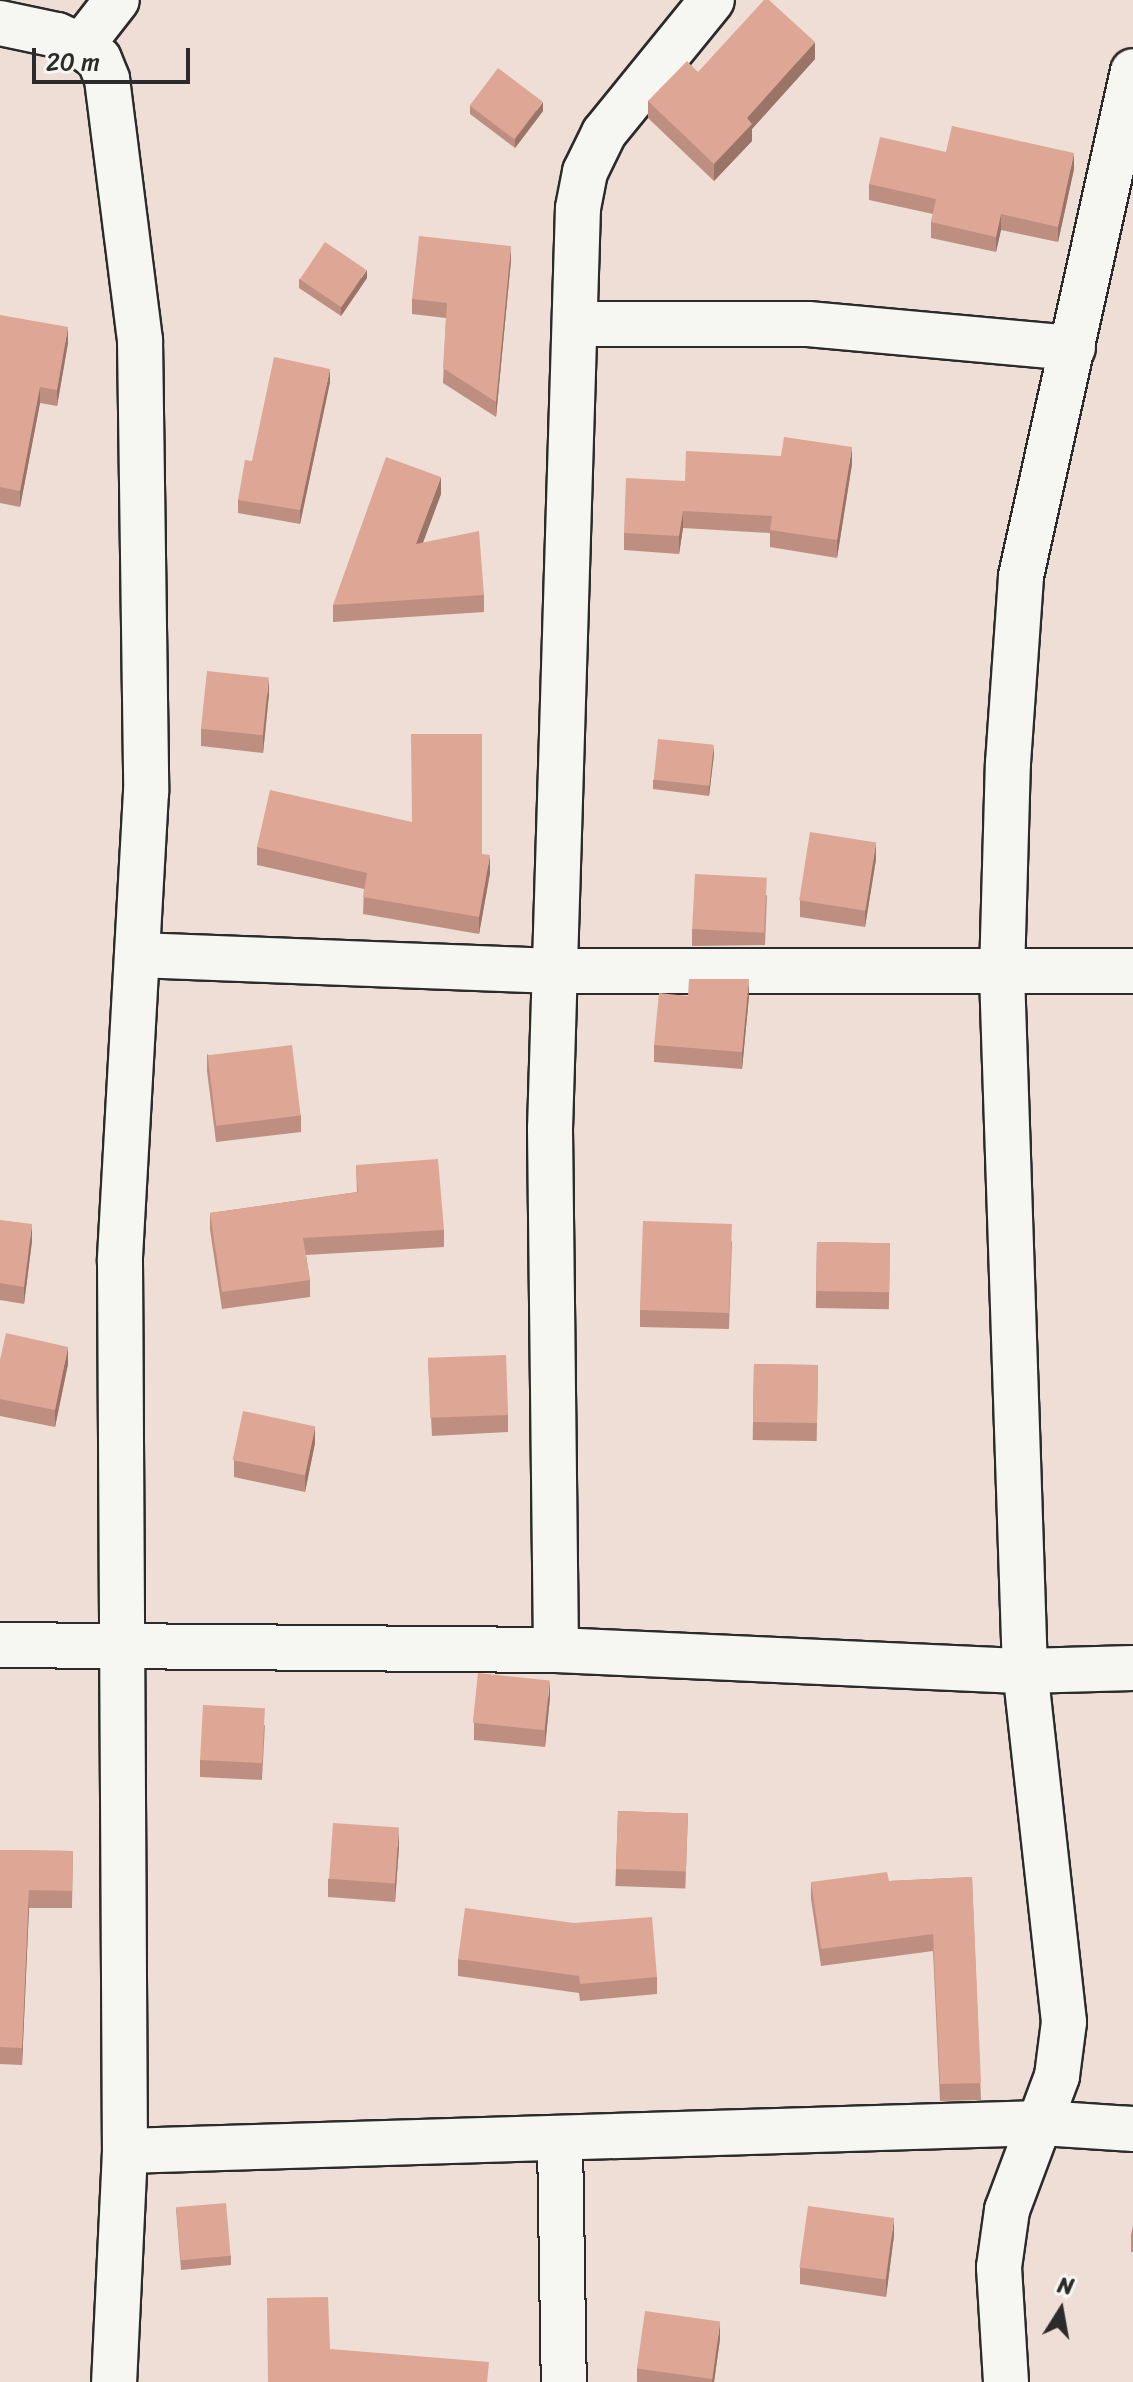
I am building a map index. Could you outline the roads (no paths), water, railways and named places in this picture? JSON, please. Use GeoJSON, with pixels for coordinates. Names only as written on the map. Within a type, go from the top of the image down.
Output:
{"type":"FeatureCollection","features":[{"type":"Feature","properties":{"kind":"street"},"geometry":{"type":"LineString","coordinates":[[81,46],[117,0]]}},
{"type":"Feature","properties":{"kind":"street"},"geometry":{"type":"LineString","coordinates":[[556,1650],[550,1129],[575,324],[585,172],[604,133],[712,0]]}},
{"type":"Feature","properties":{"kind":"street"},"geometry":{"type":"LineString","coordinates":[[0,23],[57,35],[99,59],[107,79],[140,340],[146,792],[120,1261],[118,1643],[125,2151],[114,2382]]}},
{"type":"Feature","properties":{"kind":"street"},"geometry":{"type":"LineString","coordinates":[[1006,2382],[1001,2253],[1018,2173],[1042,2123],[1057,2076],[1064,2022],[1025,1671],[1002,974],[1017,606],[1133,71]]}},
{"type":"Feature","properties":{"kind":"street"},"geometry":{"type":"LineString","coordinates":[[575,324],[808,324],[1073,348]]}},
{"type":"Feature","properties":{"kind":"street"},"geometry":{"type":"LineString","coordinates":[[137,955],[555,971],[1002,974],[1133,971]]}},
{"type":"Feature","properties":{"kind":"street"},"geometry":{"type":"LineString","coordinates":[[0,1645],[118,1643],[556,1650],[1025,1671],[1133,1668]]}},
{"type":"Feature","properties":{"kind":"street"},"geometry":{"type":"LineString","coordinates":[[125,2151],[1042,2123],[1133,2129]]}},
{"type":"Feature","properties":{"kind":"street"},"geometry":{"type":"LineString","coordinates":[[560,2140],[564,2382]]}}]}
